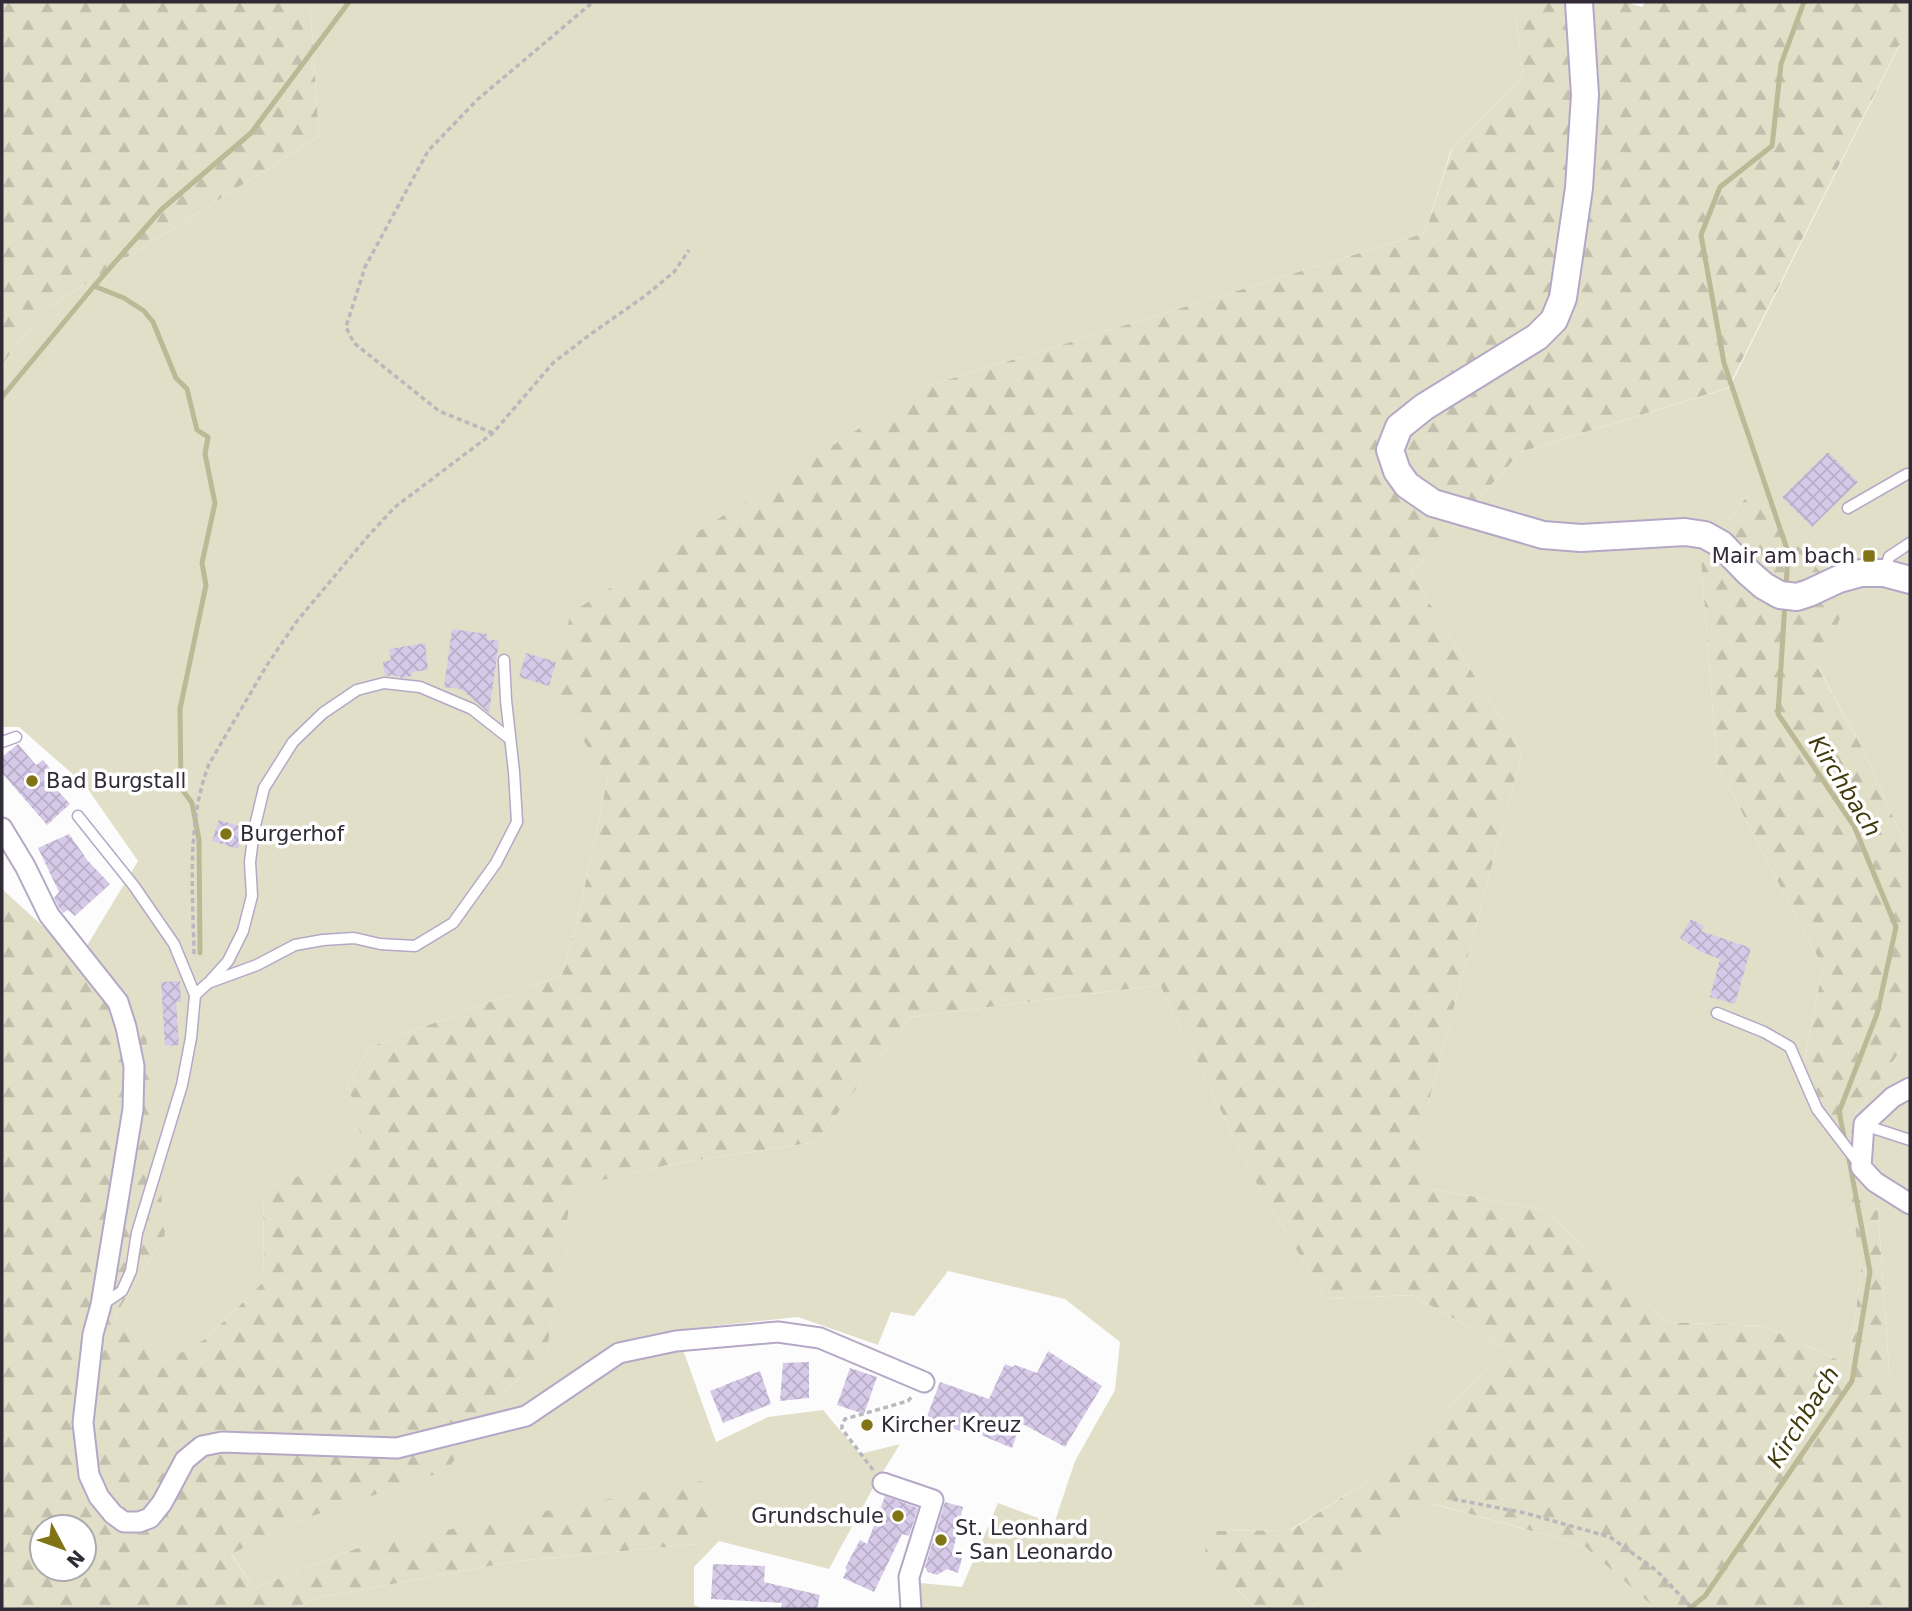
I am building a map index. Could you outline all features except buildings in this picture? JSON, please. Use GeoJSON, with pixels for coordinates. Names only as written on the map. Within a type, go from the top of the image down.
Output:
{"type":"FeatureCollection","features":[{"type":"Feature","properties":{"kind":"street"},"geometry":{"type":"LineString","coordinates":[[1579,2],[1585,95],[1579,188],[1563,298],[1554,320],[1538,337],[1424,407],[1399,427],[1390,450],[1397,471],[1407,485],[1433,503],[1544,535],[1581,538],[1685,532],[1705,535],[1721,544],[1748,573],[1780,595],[1797,597],[1839,579],[1861,573],[1884,573],[1910,580]]}},
{"type":"Feature","properties":{"kind":"street"},"geometry":{"type":"LineString","coordinates":[[2,828],[25,866],[49,915],[118,1002],[127,1027],[134,1066],[133,1109],[101,1305],[93,1334],[83,1423],[89,1475],[99,1497],[113,1514],[124,1522],[139,1522],[150,1518],[162,1503],[185,1460],[202,1447],[222,1442],[397,1448],[526,1416],[619,1353],[676,1341],[778,1332],[820,1338],[924,1382]]}},
{"type":"Feature","properties":{"kind":"street"},"geometry":{"type":"LineString","coordinates":[[1910,1088],[1893,1097],[1864,1125],[1861,1167],[1875,1182],[1910,1205]]}},
{"type":"Feature","properties":{"kind":"street"},"geometry":{"type":"LineString","coordinates":[[883,1483],[933,1500],[909,1577],[911,1609]]}},
{"type":"Feature","properties":{"kind":"lane"},"geometry":{"type":"LineString","coordinates":[[1848,508],[1910,474]]}},
{"type":"Feature","properties":{"kind":"lane"},"geometry":{"type":"LineString","coordinates":[[1884,573],[1889,557],[1910,542]]}},
{"type":"Feature","properties":{"kind":"lane"},"geometry":{"type":"LineString","coordinates":[[208,983],[257,964],[295,945],[354,938],[380,944],[415,946],[453,923],[496,863],[517,822],[504,660]]}},
{"type":"Feature","properties":{"kind":"lane"},"geometry":{"type":"LineString","coordinates":[[195,995],[228,961],[243,931],[253,896],[250,862],[264,788],[293,742],[323,712],[357,690],[375,685],[384,683],[419,687],[472,709],[510,739]]}},
{"type":"Feature","properties":{"kind":"lane"},"geometry":{"type":"LineString","coordinates":[[2,743],[16,737]]}},
{"type":"Feature","properties":{"kind":"lane"},"geometry":{"type":"LineString","coordinates":[[78,816],[134,886],[174,944],[195,995],[191,1038],[182,1085],[137,1233],[131,1271],[122,1291],[101,1305]]}},
{"type":"Feature","properties":{"kind":"lane"},"geometry":{"type":"LineString","coordinates":[[1717,1013],[1764,1032],[1790,1047],[1817,1109],[1861,1167]]}},
{"type":"Feature","properties":{"kind":"lane"},"geometry":{"type":"LineString","coordinates":[[1864,1125],[1910,1140]]}},
{"type":"Feature","properties":{"kind":"path"},"geometry":{"type":"LineString","coordinates":[[493,433],[439,411],[354,343],[346,327],[365,267],[428,151],[477,100],[593,2]]}},
{"type":"Feature","properties":{"kind":"path"},"geometry":{"type":"LineString","coordinates":[[194,956],[193,851],[195,819],[204,778],[209,764],[267,666],[297,621],[395,507],[493,433],[553,363],[674,272],[689,250]]}},
{"type":"Feature","properties":{"kind":"path"},"geometry":{"type":"LineString","coordinates":[[883,1483],[842,1429],[842,1424],[845,1419],[908,1401],[924,1382]]}},
{"type":"Feature","properties":{"kind":"path"},"geometry":{"type":"LineString","coordinates":[[1453,1499],[1525,1513],[1610,1537],[1657,1570],[1693,1609]]}},
{"type":"Feature","properties":{"kind":"green space"},"geometry":{"type":"Polygon","coordinates":[[[2,2],[310,2],[319,136],[46,309],[2,364],[2,2]]]}},
{"type":"Feature","properties":{"kind":"green space"},"geometry":{"type":"Polygon","coordinates":[[[310,2],[1532,2],[1515,12],[1523,76],[1451,150],[1425,233],[924,387],[551,691],[608,777],[580,909],[562,975],[370,1047],[348,1084],[366,1152],[263,1189],[264,1281],[207,1338],[159,1366],[115,1316],[165,1235],[79,959],[138,861],[85,785],[19,727],[2,727],[2,364],[46,309],[319,136],[310,2]]]}},
{"type":"Feature","properties":{"kind":"green space"},"geometry":{"type":"Polygon","coordinates":[[[1532,2],[1625,2],[1642,7],[1645,2],[1910,2],[1910,46],[1899,45],[1728,388],[1521,452],[1411,573],[1522,753],[1427,1108],[1427,1188],[1544,1210],[1666,1322],[1764,1326],[1849,1365],[1861,1271],[1851,1195],[1878,1211],[1890,1382],[1910,1401],[1910,1609],[1647,1609],[1652,1605],[1583,1545],[1434,1504],[1310,1609],[1257,1609],[1204,1562],[1208,1531],[1291,1530],[1368,1481],[1509,1350],[1412,1295],[1326,1299],[1254,1179],[1160,985],[910,1017],[816,1142],[672,1164],[572,1187],[547,1351],[503,1394],[447,1470],[298,1521],[231,1554],[254,1588],[363,1546],[702,1481],[721,1510],[698,1544],[517,1561],[317,1598],[293,1609],[2,1609],[2,889],[145,1024],[165,1235],[115,1316],[159,1365],[207,1338],[264,1281],[263,1189],[365,1152],[348,1084],[370,1047],[562,975],[580,909],[608,777],[550,691],[571,613],[924,387],[1425,233],[1452,149],[1523,76],[1515,12],[1532,2]]]}},
{"type":"Feature","properties":{"kind":"green space"},"geometry":{"type":"Polygon","coordinates":[[[1900,44],[1910,46],[1910,855],[1865,753],[1817,665],[1751,490],[1701,561],[1717,764],[1823,967],[1802,1074],[1854,1143],[1855,1115],[1910,1037],[1910,1401],[1890,1382],[1878,1211],[1852,1196],[1861,1271],[1849,1365],[1764,1326],[1666,1322],[1544,1210],[1427,1188],[1427,1108],[1522,753],[1411,573],[1521,452],[1729,388],[1900,44]]]}},
{"type":"Feature","properties":{"kind":"green space"},"geometry":{"type":"Polygon","coordinates":[[[1751,490],[1847,604],[1817,666],[1865,753],[1910,855],[1910,1037],[1855,1115],[1854,1143],[1861,1167],[1817,1109],[1802,1074],[1823,967],[1717,764],[1701,561],[1751,490]]]}},
{"type":"Feature","properties":{"kind":"green space"},"geometry":{"type":"Polygon","coordinates":[[[1160,985],[1254,1179],[1326,1299],[1412,1295],[1509,1350],[1368,1481],[1290,1530],[1208,1531],[1235,1587],[1257,1609],[921,1609],[921,1583],[962,1587],[998,1503],[1054,1524],[1075,1461],[1115,1390],[1120,1342],[1065,1299],[948,1271],[914,1316],[891,1312],[878,1345],[798,1317],[676,1330],[716,1442],[768,1417],[823,1410],[860,1454],[900,1444],[829,1569],[719,1541],[694,1567],[694,1605],[704,1609],[293,1609],[317,1598],[517,1561],[698,1544],[363,1546],[254,1588],[231,1553],[298,1521],[447,1469],[503,1394],[547,1351],[571,1187],[672,1164],[816,1142],[910,1017],[1160,985]]]}},
{"type":"Feature","properties":{"kind":"green space"},"geometry":{"type":"Polygon","coordinates":[[[1433,1504],[1583,1545],[1653,1605],[1647,1609],[1310,1609],[1433,1504]]]}},
{"type":"Feature","properties":{"kind":"waterway"},"geometry":{"type":"LineString","coordinates":[[2,397],[162,209],[251,133],[349,2]]}},
{"type":"Feature","properties":{"kind":"waterway","name":"Kirchbach"},"geometry":{"type":"LineString","coordinates":[[1786,589],[1788,552],[1724,363],[1701,235],[1720,187],[1772,146],[1781,64],[1804,2]]}},
{"type":"Feature","properties":{"kind":"waterway"},"geometry":{"type":"LineString","coordinates":[[94,286],[124,298],[144,311],[153,322],[176,378],[187,389],[197,430],[208,437],[205,454],[215,503],[202,563],[206,585],[180,709],[181,788],[192,803],[199,840],[200,953]]}},
{"type":"Feature","properties":{"kind":"waterway","name":"Kirchbach"},"geometry":{"type":"LineString","coordinates":[[1785,602],[1778,714],[1854,826],[1896,927],[1877,1014],[1839,1112],[1845,1141]]}},
{"type":"Feature","properties":{"kind":"waterway","name":"Kirchbach"},"geometry":{"type":"LineString","coordinates":[[1689,1609],[1705,1596],[1852,1381],[1870,1272],[1848,1154]]}},
{"type":"Feature","properties":{"kind":"place","name":"Mair am bach"},"geometry":{"type":"Point","coordinates":[1869,556]}},
{"type":"Feature","properties":{"kind":"place","name":"Bad Burgstall"},"geometry":{"type":"Point","coordinates":[32,781]}},
{"type":"Feature","properties":{"kind":"place","name":"Burgerhof"},"geometry":{"type":"Point","coordinates":[226,834]}},
{"type":"Feature","properties":{"kind":"place","name":"Kircher Kreuz"},"geometry":{"type":"Point","coordinates":[867,1425]}},
{"type":"Feature","properties":{"kind":"place","name":"Grundschule"},"geometry":{"type":"Point","coordinates":[898,1516]}},
{"type":"Feature","properties":{"kind":"place","name":"St. Leonhard - San Leonardo"},"geometry":{"type":"Point","coordinates":[941,1540]}}]}
